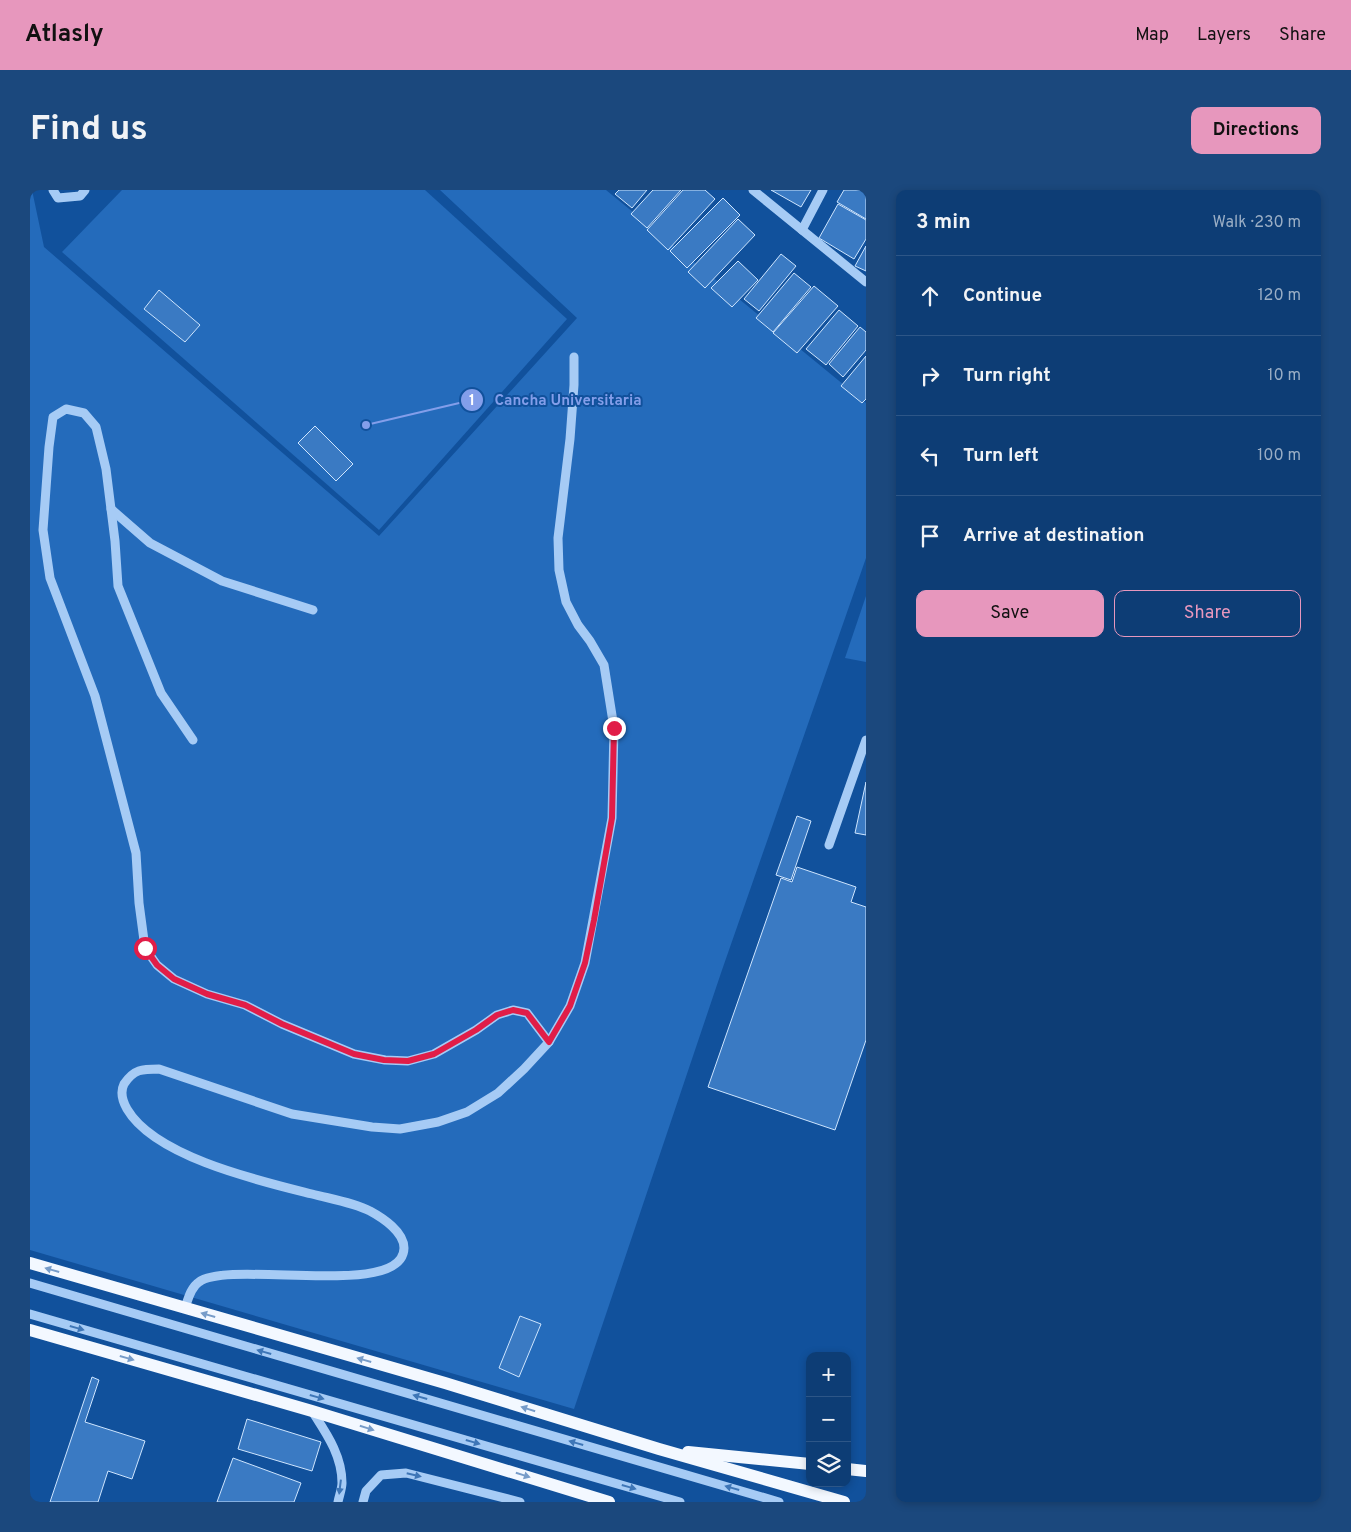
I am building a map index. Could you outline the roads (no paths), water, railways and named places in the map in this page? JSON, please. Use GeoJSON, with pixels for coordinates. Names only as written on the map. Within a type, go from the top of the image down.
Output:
{"type":"FeatureCollection","features":[{"type":"Feature","properties":{"kind":"main road"},"geometry":{"type":"LineString","coordinates":[[30,1263],[445,1383],[660,1449],[844,1502]]}},
{"type":"Feature","properties":{"kind":"main road"},"geometry":{"type":"LineString","coordinates":[[30,1330],[312,1410],[609,1502]]}},
{"type":"Feature","properties":{"kind":"main road"},"geometry":{"type":"LineString","coordinates":[[660,1449],[806,1464]]}},
{"type":"Feature","properties":{"kind":"main road"},"geometry":{"type":"LineString","coordinates":[[851,1469],[866,1471]]}},
{"type":"Feature","properties":{"kind":"street"},"geometry":{"type":"LineString","coordinates":[[53,190],[58,198],[80,196],[86,190]]}},
{"type":"Feature","properties":{"kind":"street"},"geometry":{"type":"LineString","coordinates":[[753,190],[866,282]]}},
{"type":"Feature","properties":{"kind":"street"},"geometry":{"type":"LineString","coordinates":[[802,230],[823,190]]}},
{"type":"Feature","properties":{"kind":"street"},"geometry":{"type":"LineString","coordinates":[[185,1308],[194,1285],[209,1276],[248,1273],[343,1277],[389,1270],[399,1260],[404,1249],[401,1236],[390,1225],[370,1211],[347,1202],[262,1181],[213,1166],[178,1151],[155,1137],[132,1118],[123,1102],[122,1087],[131,1074],[142,1069],[159,1069],[292,1114],[372,1128],[400,1128],[438,1122],[467,1112],[498,1093],[549,1042],[570,1006],[585,963],[612,818],[614,728],[604,665],[578,625],[566,602],[560,570],[558,538],[570,439],[574,357]]}},
{"type":"Feature","properties":{"kind":"street"},"geometry":{"type":"LineString","coordinates":[[193,740],[162,692],[118,586],[106,469],[96,427],[84,413],[66,409],[53,417],[49,447],[43,530],[50,578],[95,696],[136,853],[139,903],[145,948],[157,965],[174,979],[207,994],[245,1005],[282,1024],[354,1054],[384,1060],[408,1061],[434,1054],[476,1030],[497,1015],[513,1010],[527,1013],[549,1042]]}},
{"type":"Feature","properties":{"kind":"street"},"geometry":{"type":"LineString","coordinates":[[111,509],[150,543],[222,581],[313,610]]}},
{"type":"Feature","properties":{"kind":"street"},"geometry":{"type":"LineString","coordinates":[[829,845],[866,740]]}},
{"type":"Feature","properties":{"kind":"street"},"geometry":{"type":"LineString","coordinates":[[30,1283],[778,1502]]}},
{"type":"Feature","properties":{"kind":"street"},"geometry":{"type":"LineString","coordinates":[[30,1314],[680,1502]]}},
{"type":"Feature","properties":{"kind":"street"},"geometry":{"type":"LineString","coordinates":[[312,1410],[331,1441],[339,1461],[342,1483],[338,1502]]}},
{"type":"Feature","properties":{"kind":"street"},"geometry":{"type":"LineString","coordinates":[[363,1502],[366,1491],[381,1475],[406,1473],[520,1502]]}},
{"type":"Feature","properties":{"kind":"place","name":"Cancha Universitaria"},"geometry":{"type":"Point","coordinates":[366,425]}}]}
